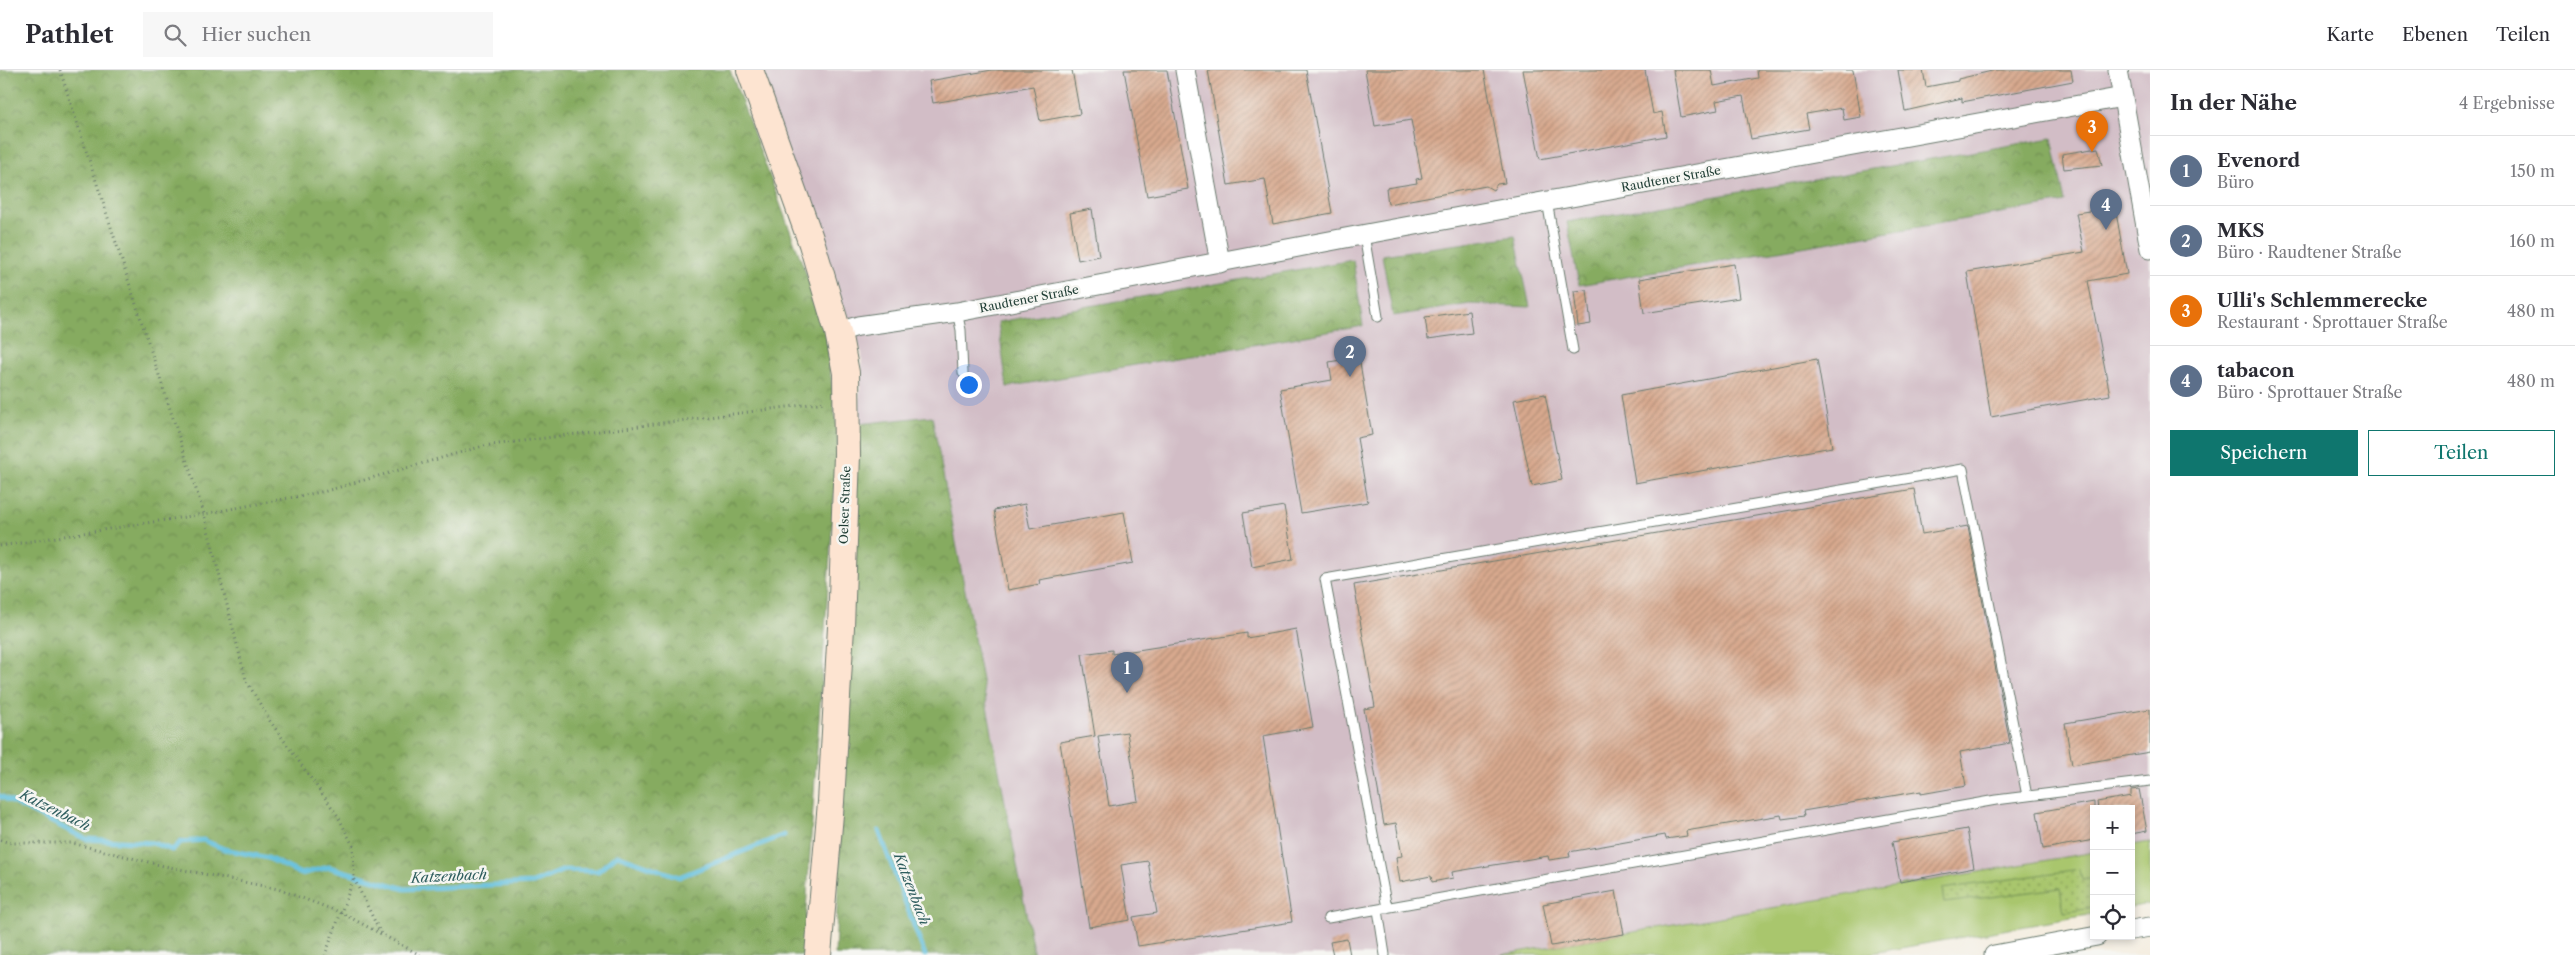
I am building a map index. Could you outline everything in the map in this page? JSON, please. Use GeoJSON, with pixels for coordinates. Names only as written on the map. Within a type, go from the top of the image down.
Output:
{"type":"FeatureCollection","features":[{"type":"Feature","properties":{"kind":"main road","name":"Oelser Straße"},"geometry":{"type":"LineString","coordinates":[[750,70],[800,208],[838,332],[846,373],[848,399],[840,646],[831,802],[818,955]]}},
{"type":"Feature","properties":{"kind":"street"},"geometry":{"type":"LineString","coordinates":[[1185,70],[1220,264]]}},
{"type":"Feature","properties":{"kind":"street"},"geometry":{"type":"LineString","coordinates":[[2118,70],[2150,249]]}},
{"type":"Feature","properties":{"kind":"street","name":"Raudtener Straße"},"geometry":{"type":"LineString","coordinates":[[838,332],[858,326],[957,312],[1547,201],[2123,97]]}},
{"type":"Feature","properties":{"kind":"street"},"geometry":{"type":"LineString","coordinates":[[2135,929],[2150,927]]}},
{"type":"Feature","properties":{"kind":"street"},"geometry":{"type":"LineString","coordinates":[[1994,955],[2078,948],[2091,940]]}},
{"type":"Feature","properties":{"kind":"lane"},"geometry":{"type":"LineString","coordinates":[[1547,201],[1573,350]]}},
{"type":"Feature","properties":{"kind":"lane"},"geometry":{"type":"LineString","coordinates":[[1364,235],[1378,317]]}},
{"type":"Feature","properties":{"kind":"lane"},"geometry":{"type":"LineString","coordinates":[[957,312],[961,330],[963,373]]}},
{"type":"Feature","properties":{"kind":"lane"},"geometry":{"type":"LineString","coordinates":[[1385,955],[1382,909],[1325,579],[1963,469],[2027,796]]}},
{"type":"Feature","properties":{"kind":"lane"},"geometry":{"type":"LineString","coordinates":[[1328,918],[1996,800],[2150,781]]}},
{"type":"Feature","properties":{"kind":"path"},"geometry":{"type":"LineString","coordinates":[[60,70],[204,514],[246,680],[270,721],[338,816],[353,846],[354,878],[325,955]]}},
{"type":"Feature","properties":{"kind":"path"},"geometry":{"type":"LineString","coordinates":[[0,546],[204,514],[326,491],[484,446],[848,399]]}},
{"type":"Feature","properties":{"kind":"path"},"geometry":{"type":"LineString","coordinates":[[0,840],[12,843],[72,843],[164,866],[278,889],[342,913],[420,955]]}},
{"type":"Feature","properties":{"kind":"path"},"geometry":{"type":"LineString","coordinates":[[354,878],[382,936]]}},
{"type":"Feature","properties":{"kind":"shaded area"},"geometry":{"type":"Polygon","coordinates":[[[750,70],[2150,70],[2150,842],[2135,844],[2135,805],[2090,805],[2090,853],[1501,955],[1034,955],[932,416],[858,424],[862,354],[750,70]],[[1515,236],[1393,316],[1470,304],[1529,307],[1515,236]]]}},
{"type":"Feature","properties":{"kind":"green space"},"geometry":{"type":"Polygon","coordinates":[[[0,70],[730,70],[825,324],[838,439],[803,955],[0,955],[0,70]]]}},
{"type":"Feature","properties":{"kind":"green space"},"geometry":{"type":"Polygon","coordinates":[[[2052,138],[2065,202],[1579,285],[1567,222],[2052,138]]]}},
{"type":"Feature","properties":{"kind":"green space"},"geometry":{"type":"Polygon","coordinates":[[[1515,236],[1530,307],[1470,304],[1393,316],[1382,255],[1515,236]]]}},
{"type":"Feature","properties":{"kind":"green space"},"geometry":{"type":"Polygon","coordinates":[[[1353,260],[1363,326],[1007,387],[998,322],[1353,260]]]}},
{"type":"Feature","properties":{"kind":"green space"},"geometry":{"type":"Polygon","coordinates":[[[932,416],[1034,955],[835,955],[858,424],[932,416]]]}},
{"type":"Feature","properties":{"kind":"green space"},"geometry":{"type":"Polygon","coordinates":[[[2150,842],[2150,904],[2135,906],[2135,850],[2135,844],[2150,842]]]}},
{"type":"Feature","properties":{"kind":"green space"},"geometry":{"type":"Polygon","coordinates":[[[2090,853],[2090,915],[1861,955],[1501,955],[2090,853]]]}},
{"type":"Feature","properties":{"kind":"green space"},"geometry":{"type":"Polygon","coordinates":[[[2080,869],[2082,880],[2090,879],[2090,909],[2064,912],[2060,888],[1944,903],[1942,889],[2080,869]]]}},
{"type":"Feature","properties":{"kind":"building"},"geometry":{"type":"Polygon","coordinates":[[[992,70],[1072,70],[1080,114],[1040,121],[1033,86],[933,103],[929,81],[992,70]]]}},
{"type":"Feature","properties":{"kind":"building"},"geometry":{"type":"Polygon","coordinates":[[[1124,70],[1167,70],[1188,189],[1147,196],[1124,70]]]}},
{"type":"Feature","properties":{"kind":"building"},"geometry":{"type":"Polygon","coordinates":[[[1208,70],[1306,70],[1332,213],[1273,224],[1265,179],[1228,185],[1208,70]]]}},
{"type":"Feature","properties":{"kind":"building"},"geometry":{"type":"Polygon","coordinates":[[[1365,70],[1484,70],[1505,183],[1497,184],[1493,190],[1486,186],[1388,204],[1386,188],[1417,183],[1416,179],[1422,178],[1411,120],[1375,126],[1365,70]]]}},
{"type":"Feature","properties":{"kind":"building"},"geometry":{"type":"Polygon","coordinates":[[[1523,70],[1645,70],[1653,114],[1662,112],[1666,136],[1540,159],[1523,70]]]}},
{"type":"Feature","properties":{"kind":"building"},"geometry":{"type":"Polygon","coordinates":[[[1673,70],[1711,70],[1714,86],[1758,78],[1757,70],[1853,70],[1861,117],[1844,120],[1842,108],[1806,114],[1809,129],[1751,139],[1743,96],[1716,101],[1718,110],[1681,117],[1673,70]]]}},
{"type":"Feature","properties":{"kind":"building"},"geometry":{"type":"Polygon","coordinates":[[[1898,70],[1923,70],[1926,87],[1958,81],[1958,79],[1996,70],[2071,70],[2073,81],[1962,102],[1962,98],[1905,111],[1898,70]]]}},
{"type":"Feature","properties":{"kind":"building"},"geometry":{"type":"Polygon","coordinates":[[[2098,148],[2102,165],[2064,169],[2062,154],[2098,148]]]}},
{"type":"Feature","properties":{"kind":"building"},"geometry":{"type":"Polygon","coordinates":[[[2115,207],[2127,274],[2088,281],[2110,395],[1991,417],[1967,272],[2084,252],[2076,213],[2115,207]]]}},
{"type":"Feature","properties":{"kind":"building"},"geometry":{"type":"Polygon","coordinates":[[[1092,209],[1099,256],[1078,260],[1070,213],[1092,209]]]}},
{"type":"Feature","properties":{"kind":"building"},"geometry":{"type":"Polygon","coordinates":[[[1734,264],[1739,298],[1644,313],[1639,279],[1734,264]]]}},
{"type":"Feature","properties":{"kind":"building"},"geometry":{"type":"Polygon","coordinates":[[[1587,290],[1591,324],[1578,326],[1574,291],[1587,290]]]}},
{"type":"Feature","properties":{"kind":"building"},"geometry":{"type":"Polygon","coordinates":[[[1469,311],[1472,333],[1428,339],[1425,317],[1469,311]]]}},
{"type":"Feature","properties":{"kind":"building"},"geometry":{"type":"Polygon","coordinates":[[[1359,357],[1372,435],[1357,438],[1368,502],[1301,513],[1280,389],[1332,380],[1329,362],[1359,357]]]}},
{"type":"Feature","properties":{"kind":"building"},"geometry":{"type":"Polygon","coordinates":[[[1817,359],[1832,447],[1635,483],[1621,395],[1817,359]]]}},
{"type":"Feature","properties":{"kind":"building"},"geometry":{"type":"Polygon","coordinates":[[[1545,394],[1562,480],[1532,486],[1514,400],[1545,394]]]}},
{"type":"Feature","properties":{"kind":"building"},"geometry":{"type":"Polygon","coordinates":[[[1914,489],[1922,534],[1968,526],[2010,743],[1960,752],[1966,786],[1921,794],[1921,791],[1803,811],[1804,816],[1782,819],[1781,815],[1686,831],[1687,836],[1666,839],[1665,835],[1569,852],[1570,857],[1549,860],[1548,856],[1452,872],[1453,878],[1432,882],[1431,876],[1400,882],[1396,857],[1402,856],[1396,823],[1384,825],[1364,709],[1375,707],[1354,585],[1914,489]]]}},
{"type":"Feature","properties":{"kind":"building"},"geometry":{"type":"Polygon","coordinates":[[[1025,504],[1030,529],[1124,512],[1133,563],[1039,580],[1040,584],[1008,590],[994,510],[1025,504]]]}},
{"type":"Feature","properties":{"kind":"building"},"geometry":{"type":"Polygon","coordinates":[[[1284,506],[1293,559],[1252,567],[1243,513],[1284,506]]]}},
{"type":"Feature","properties":{"kind":"building"},"geometry":{"type":"Polygon","coordinates":[[[1296,629],[1313,727],[1263,736],[1292,922],[1138,946],[1133,917],[1157,913],[1148,861],[1121,865],[1130,920],[1089,927],[1060,742],[1095,736],[1082,654],[1112,650],[1112,654],[1247,633],[1247,638],[1296,629]],[[1127,732],[1098,736],[1109,806],[1138,801],[1127,732]]]}},
{"type":"Feature","properties":{"kind":"building"},"geometry":{"type":"Polygon","coordinates":[[[2150,709],[2150,752],[2072,765],[2065,723],[2150,709]]]}},
{"type":"Feature","properties":{"kind":"building"},"geometry":{"type":"Polygon","coordinates":[[[2139,789],[2147,831],[2135,833],[2135,805],[2097,805],[2097,802],[2131,796],[2131,790],[2139,789]]]}},
{"type":"Feature","properties":{"kind":"building"},"geometry":{"type":"Polygon","coordinates":[[[2094,802],[2094,805],[2090,805],[2090,841],[2043,849],[2037,812],[2094,802]]]}},
{"type":"Feature","properties":{"kind":"building"},"geometry":{"type":"Polygon","coordinates":[[[1967,829],[1974,868],[1900,882],[1892,842],[1967,829]]]}},
{"type":"Feature","properties":{"kind":"building"},"geometry":{"type":"Polygon","coordinates":[[[1616,891],[1624,934],[1551,946],[1543,904],[1616,891]]]}},
{"type":"Feature","properties":{"kind":"building"},"geometry":{"type":"Polygon","coordinates":[[[1347,939],[1350,955],[1333,955],[1330,942],[1347,939]]]}},
{"type":"Feature","properties":{"kind":"waterway","name":"Katzenbach"},"geometry":{"type":"LineString","coordinates":[[0,796],[86,839],[153,843],[172,850],[181,842],[203,840],[224,849],[268,858],[301,874],[329,867],[405,889],[533,883],[564,870],[598,871],[617,855],[679,877],[784,835]]}},
{"type":"Feature","properties":{"kind":"waterway","name":"Katzenbach"},"geometry":{"type":"LineString","coordinates":[[879,831],[925,955]]}},
{"type":"Feature","properties":{"kind":"place","name":"Ulli's Schlemmerecke"},"geometry":{"type":"Point","coordinates":[2092,152]}},
{"type":"Feature","properties":{"kind":"place","name":"tabacon"},"geometry":{"type":"Point","coordinates":[2106,230]}},
{"type":"Feature","properties":{"kind":"place","name":"MKS"},"geometry":{"type":"Point","coordinates":[1350,377]}},
{"type":"Feature","properties":{"kind":"place","name":"Evenord"},"geometry":{"type":"Point","coordinates":[1127,693]}}]}
